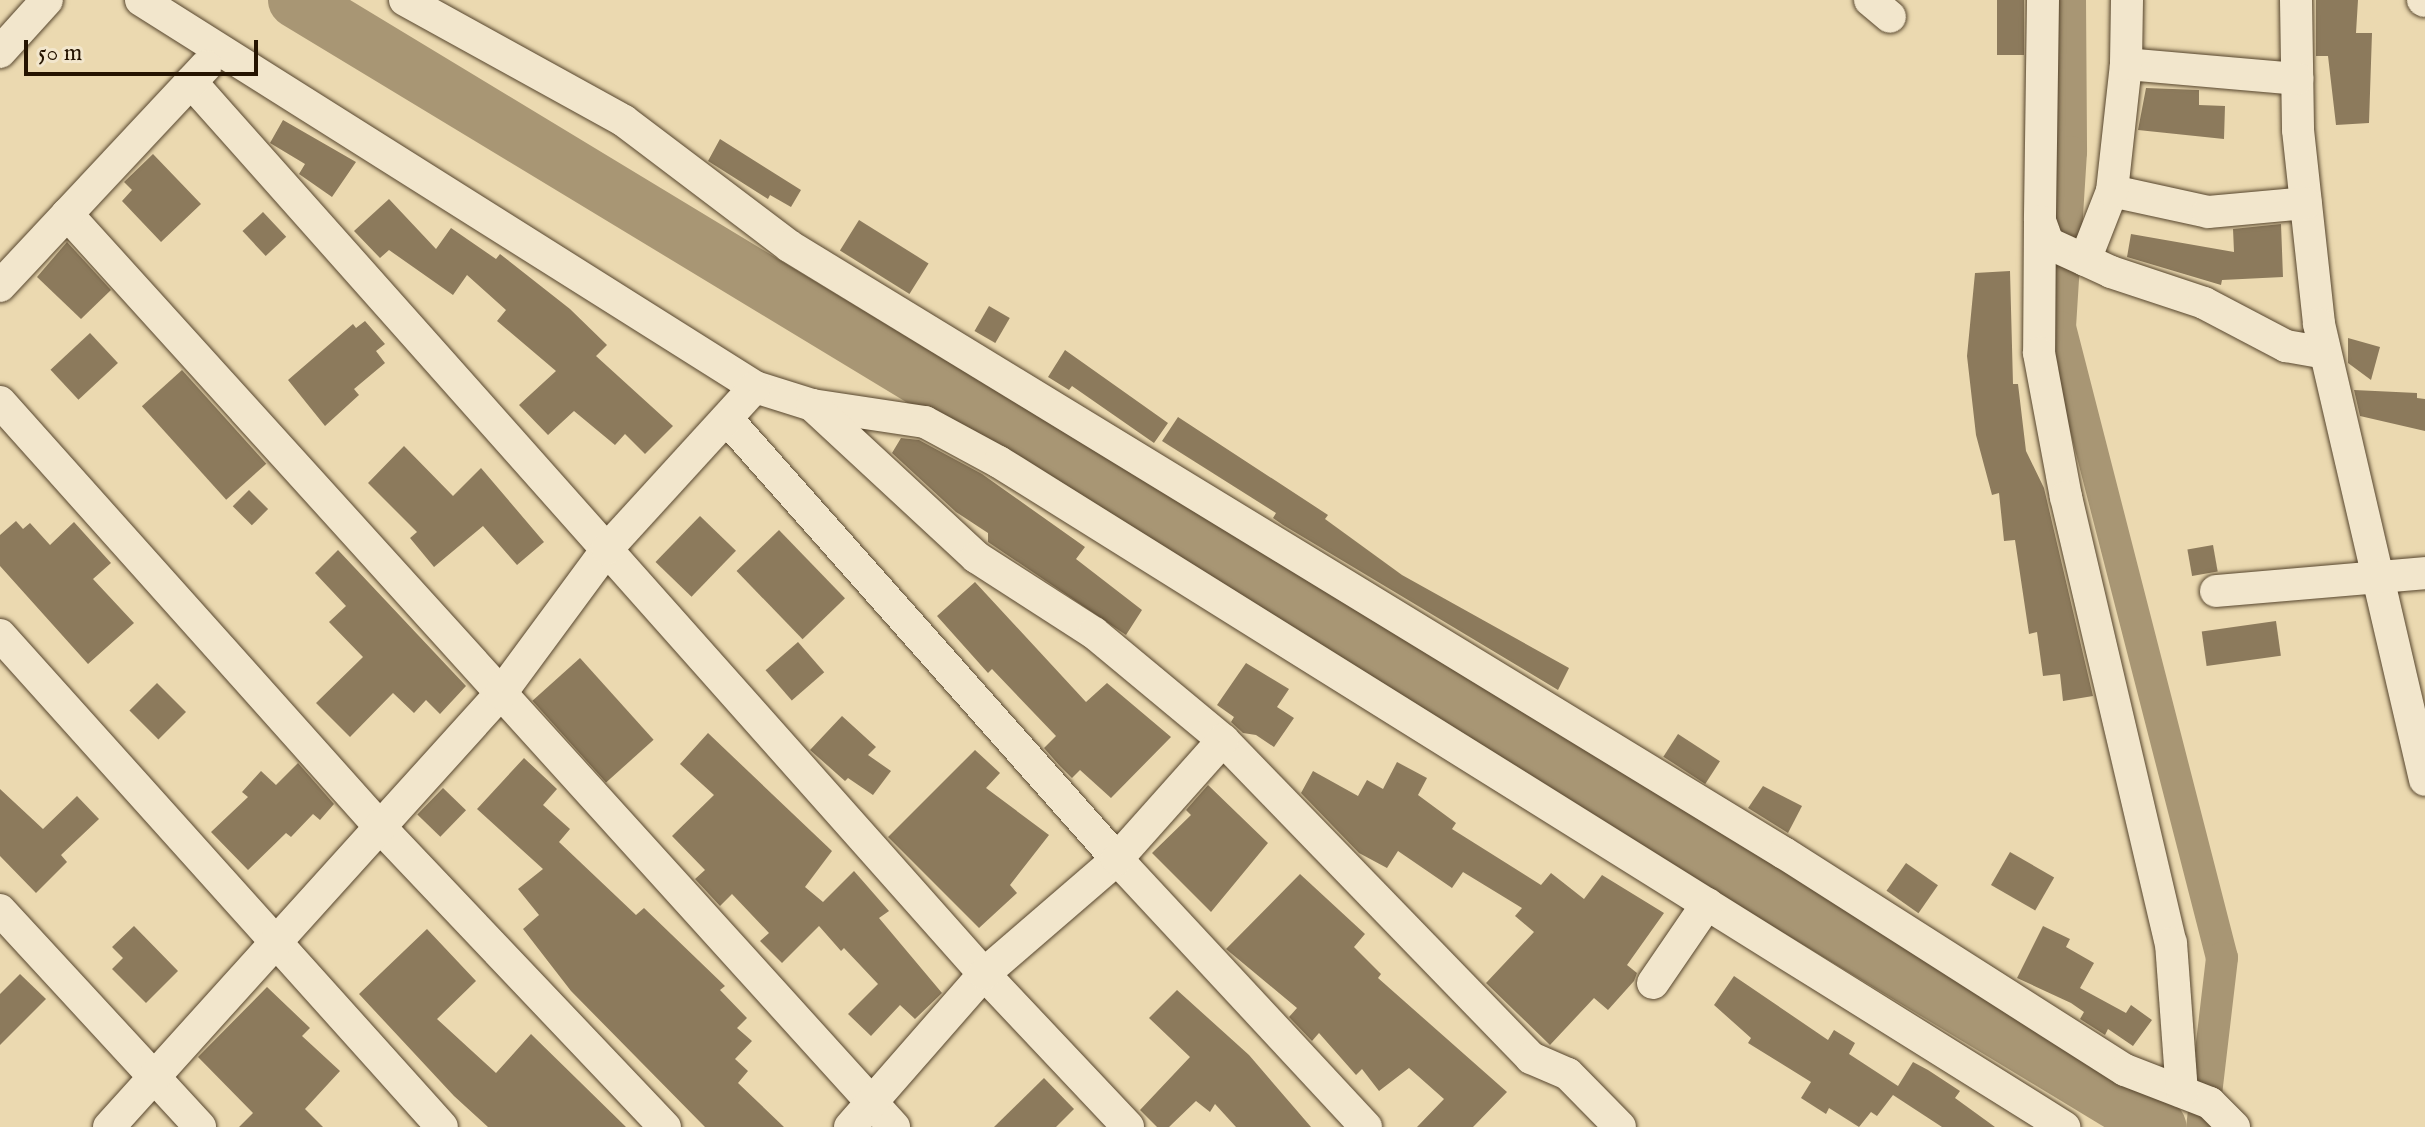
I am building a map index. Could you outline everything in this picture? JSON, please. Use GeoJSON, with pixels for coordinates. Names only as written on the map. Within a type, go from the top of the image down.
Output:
{"type":"FeatureCollection","features":[{"type":"Feature","properties":{"kind":"street"},"geometry":{"type":"LineString","coordinates":[[0,52],[47,0]]}},
{"type":"Feature","properties":{"kind":"street"},"geometry":{"type":"LineString","coordinates":[[141,0],[755,387],[812,405],[925,422],[999,462],[2064,1127]]}},
{"type":"Feature","properties":{"kind":"street"},"geometry":{"type":"LineString","coordinates":[[405,0],[624,121],[789,246],[1784,853],[2125,1070],[2196,1098],[2234,1127]]}},
{"type":"Feature","properties":{"kind":"street"},"geometry":{"type":"LineString","coordinates":[[2043,0],[2061,245],[2039,353],[2066,497],[2171,943],[2196,1098]]}},
{"type":"Feature","properties":{"kind":"street"},"geometry":{"type":"LineString","coordinates":[[2061,245],[2112,191],[2126,64],[2127,0]]}},
{"type":"Feature","properties":{"kind":"street"},"geometry":{"type":"LineString","coordinates":[[2296,0],[2297,79],[2306,203],[2324,353],[2379,576],[2416,698],[2425,780]]}},
{"type":"Feature","properties":{"kind":"street"},"geometry":{"type":"LineString","coordinates":[[0,286],[221,50]]}},
{"type":"Feature","properties":{"kind":"street"},"geometry":{"type":"LineString","coordinates":[[2126,64],[2297,79]]}},
{"type":"Feature","properties":{"kind":"street"},"geometry":{"type":"LineString","coordinates":[[191,82],[984,974],[1128,1127]]}},
{"type":"Feature","properties":{"kind":"street"},"geometry":{"type":"LineString","coordinates":[[2112,191],[2208,212],[2306,203]]}},
{"type":"Feature","properties":{"kind":"street"},"geometry":{"type":"LineString","coordinates":[[67,214],[894,1127]]}},
{"type":"Feature","properties":{"kind":"street"},"geometry":{"type":"LineString","coordinates":[[2061,245],[2204,303],[2286,346],[2324,353]]}},
{"type":"Feature","properties":{"kind":"street"},"geometry":{"type":"LineString","coordinates":[[109,1127],[501,693],[607,549],[755,387]]}},
{"type":"Feature","properties":{"kind":"street"},"geometry":{"type":"LineString","coordinates":[[0,402],[380,827],[665,1127]]}},
{"type":"Feature","properties":{"kind":"street"},"geometry":{"type":"LineString","coordinates":[[812,405],[976,557],[1094,633],[1223,740],[1531,1058],[1568,1074],[1620,1127]]}},
{"type":"Feature","properties":{"kind":"street"},"geometry":{"type":"LineString","coordinates":[[727,419],[1117,859],[1366,1127]]}},
{"type":"Feature","properties":{"kind":"street"},"geometry":{"type":"LineString","coordinates":[[2216,591],[2425,573]]}},
{"type":"Feature","properties":{"kind":"street"},"geometry":{"type":"LineString","coordinates":[[0,635],[442,1127]]}},
{"type":"Feature","properties":{"kind":"street"},"geometry":{"type":"LineString","coordinates":[[850,1127],[984,974],[1117,859],[1223,740]]}},
{"type":"Feature","properties":{"kind":"street"},"geometry":{"type":"LineString","coordinates":[[1653,983],[1707,904]]}},
{"type":"Feature","properties":{"kind":"street"},"geometry":{"type":"LineString","coordinates":[[0,910],[200,1127]]}},
{"type":"Feature","properties":{"kind":"building"},"geometry":{"type":"Polygon","coordinates":[[[1997,0],[2024,0],[2024,55],[1997,55],[1997,0]]]}},
{"type":"Feature","properties":{"kind":"building"},"geometry":{"type":"Polygon","coordinates":[[[2316,0],[2358,0],[2356,33],[2372,33],[2369,123],[2336,125],[2328,56],[2316,56],[2316,0]]]}},
{"type":"Feature","properties":{"kind":"building"},"geometry":{"type":"Polygon","coordinates":[[[2146,88],[2199,90],[2199,105],[2225,106],[2224,139],[2138,130],[2146,88]]]}},
{"type":"Feature","properties":{"kind":"building"},"geometry":{"type":"Polygon","coordinates":[[[283,120],[356,162],[332,197],[299,174],[305,164],[270,143],[283,120]]]}},
{"type":"Feature","properties":{"kind":"building"},"geometry":{"type":"Polygon","coordinates":[[[720,139],[801,190],[791,207],[770,195],[768,199],[708,161],[720,139]]]}},
{"type":"Feature","properties":{"kind":"building"},"geometry":{"type":"Polygon","coordinates":[[[153,154],[201,204],[161,242],[122,201],[132,190],[124,182],[153,154]]]}},
{"type":"Feature","properties":{"kind":"building"},"geometry":{"type":"Polygon","coordinates":[[[389,199],[436,249],[451,228],[496,259],[500,254],[570,309],[607,345],[596,356],[673,426],[645,454],[625,434],[615,445],[574,411],[548,435],[519,405],[556,371],[497,321],[506,310],[467,275],[453,295],[389,250],[380,258],[354,231],[389,199]]]}},
{"type":"Feature","properties":{"kind":"building"},"geometry":{"type":"Polygon","coordinates":[[[263,212],[286,237],[266,256],[243,231],[263,212]]]}},
{"type":"Feature","properties":{"kind":"building"},"geometry":{"type":"Polygon","coordinates":[[[859,220],[929,263],[909,294],[840,251],[859,220]]]}},
{"type":"Feature","properties":{"kind":"building"},"geometry":{"type":"Polygon","coordinates":[[[2281,224],[2283,277],[2222,280],[2221,285],[2127,257],[2131,234],[2234,252],[2233,229],[2281,224]]]}},
{"type":"Feature","properties":{"kind":"building"},"geometry":{"type":"Polygon","coordinates":[[[67,242],[111,290],[81,319],[37,277],[67,242]]]}},
{"type":"Feature","properties":{"kind":"building"},"geometry":{"type":"Polygon","coordinates":[[[2010,271],[2013,384],[2018,384],[2026,451],[2044,488],[2093,696],[2063,701],[2060,674],[2043,676],[2037,632],[2029,634],[2015,540],[2004,541],[1999,493],[1992,495],[1976,435],[1967,356],[1975,273],[2010,271]]]}},
{"type":"Feature","properties":{"kind":"building"},"geometry":{"type":"Polygon","coordinates":[[[989,306],[1010,318],[995,343],[974,331],[989,306]]]}},
{"type":"Feature","properties":{"kind":"building"},"geometry":{"type":"Polygon","coordinates":[[[365,321],[385,344],[376,351],[385,363],[354,389],[359,395],[325,426],[288,380],[353,324],[356,328],[365,321]]]}},
{"type":"Feature","properties":{"kind":"building"},"geometry":{"type":"Polygon","coordinates":[[[90,333],[118,363],[78,400],[51,370],[90,333]]]}},
{"type":"Feature","properties":{"kind":"building"},"geometry":{"type":"Polygon","coordinates":[[[2348,338],[2380,347],[2371,380],[2348,363],[2348,338]]]}},
{"type":"Feature","properties":{"kind":"building"},"geometry":{"type":"Polygon","coordinates":[[[1065,350],[1168,423],[1154,443],[1072,386],[1069,390],[1048,377],[1065,350]]]}},
{"type":"Feature","properties":{"kind":"building"},"geometry":{"type":"Polygon","coordinates":[[[182,370],[266,464],[226,500],[142,406],[182,370]]]}},
{"type":"Feature","properties":{"kind":"building"},"geometry":{"type":"Polygon","coordinates":[[[2354,390],[2417,393],[2417,398],[2425,399],[2425,431],[2360,416],[2354,390]]]}},
{"type":"Feature","properties":{"kind":"building"},"geometry":{"type":"Polygon","coordinates":[[[1178,417],[1328,515],[1325,519],[1402,575],[1569,668],[1558,690],[1283,525],[1273,518],[1276,513],[1162,441],[1178,417]]]}},
{"type":"Feature","properties":{"kind":"building"},"geometry":{"type":"Polygon","coordinates":[[[901,438],[919,440],[982,474],[1085,547],[1076,559],[1142,610],[1126,635],[988,542],[988,533],[956,512],[892,453],[901,438]]]}},
{"type":"Feature","properties":{"kind":"building"},"geometry":{"type":"Polygon","coordinates":[[[404,446],[453,496],[481,468],[544,542],[517,565],[483,526],[434,567],[410,538],[417,532],[368,483],[404,446]]]}},
{"type":"Feature","properties":{"kind":"building"},"geometry":{"type":"Polygon","coordinates":[[[249,490],[268,509],[252,525],[233,506],[249,490]]]}},
{"type":"Feature","properties":{"kind":"building"},"geometry":{"type":"Polygon","coordinates":[[[700,516],[736,551],[692,597],[656,562],[700,516]]]}},
{"type":"Feature","properties":{"kind":"building"},"geometry":{"type":"Polygon","coordinates":[[[16,521],[23,529],[30,523],[50,545],[74,522],[111,563],[93,579],[134,623],[88,664],[0,566],[0,535],[16,521]]]}},
{"type":"Feature","properties":{"kind":"building"},"geometry":{"type":"Polygon","coordinates":[[[779,530],[845,598],[803,639],[737,571],[779,530]]]}},
{"type":"Feature","properties":{"kind":"building"},"geometry":{"type":"Polygon","coordinates":[[[2213,545],[2218,572],[2192,576],[2187,550],[2213,545]]]}},
{"type":"Feature","properties":{"kind":"building"},"geometry":{"type":"Polygon","coordinates":[[[338,550],[466,686],[440,714],[426,700],[414,713],[393,693],[350,737],[316,703],[363,657],[329,622],[346,606],[315,573],[338,550]]]}},
{"type":"Feature","properties":{"kind":"building"},"geometry":{"type":"Polygon","coordinates":[[[975,582],[1086,702],[1107,683],[1171,737],[1111,798],[1080,770],[1072,778],[1059,765],[1044,748],[1056,736],[992,669],[988,673],[937,616],[975,582]]]}},
{"type":"Feature","properties":{"kind":"building"},"geometry":{"type":"Polygon","coordinates":[[[2276,621],[2281,656],[2207,666],[2202,631],[2276,621]]]}},
{"type":"Feature","properties":{"kind":"building"},"geometry":{"type":"Polygon","coordinates":[[[798,642],[824,672],[792,700],[766,670],[798,642]]]}},
{"type":"Feature","properties":{"kind":"building"},"geometry":{"type":"Polygon","coordinates":[[[580,658],[654,740],[606,783],[532,701],[580,658]]]}},
{"type":"Feature","properties":{"kind":"building"},"geometry":{"type":"Polygon","coordinates":[[[1246,663],[1289,689],[1277,707],[1294,718],[1274,747],[1256,735],[1243,733],[1231,722],[1234,717],[1217,705],[1246,663]]]}},
{"type":"Feature","properties":{"kind":"building"},"geometry":{"type":"Polygon","coordinates":[[[157,683],[186,712],[158,740],[129,711],[157,683]]]}},
{"type":"Feature","properties":{"kind":"building"},"geometry":{"type":"Polygon","coordinates":[[[842,716],[876,747],[868,755],[891,771],[873,795],[848,778],[845,781],[810,750],[842,716]]]}},
{"type":"Feature","properties":{"kind":"building"},"geometry":{"type":"Polygon","coordinates":[[[708,733],[832,851],[805,887],[823,902],[854,871],[889,911],[879,918],[942,993],[915,1019],[900,1005],[871,1036],[848,1014],[878,984],[844,948],[841,951],[819,926],[782,963],[760,941],[769,933],[732,894],[720,906],[695,879],[705,870],[672,836],[714,795],[680,764],[708,733]]]}},
{"type":"Feature","properties":{"kind":"building"},"geometry":{"type":"Polygon","coordinates":[[[1678,734],[1720,761],[1705,784],[1663,757],[1678,734]]]}},
{"type":"Feature","properties":{"kind":"building"},"geometry":{"type":"Polygon","coordinates":[[[975,750],[1000,773],[986,788],[1049,835],[1010,885],[1017,893],[979,928],[888,837],[975,750]]]}},
{"type":"Feature","properties":{"kind":"building"},"geometry":{"type":"Polygon","coordinates":[[[524,758],[557,789],[543,805],[570,829],[559,842],[636,915],[644,908],[725,986],[720,990],[747,1018],[737,1028],[752,1041],[735,1059],[748,1071],[738,1083],[784,1127],[705,1127],[571,991],[523,929],[539,915],[518,889],[543,869],[477,809],[524,758]]]}},
{"type":"Feature","properties":{"kind":"building"},"geometry":{"type":"Polygon","coordinates":[[[1397,762],[1427,778],[1418,795],[1456,823],[1452,829],[1541,885],[1551,873],[1584,899],[1602,875],[1664,913],[1627,965],[1637,973],[1634,981],[1608,1010],[1594,998],[1550,1045],[1486,983],[1534,932],[1515,916],[1522,908],[1463,872],[1452,888],[1398,851],[1387,868],[1359,853],[1301,793],[1313,771],[1358,796],[1367,780],[1383,789],[1397,762]]]}},
{"type":"Feature","properties":{"kind":"building"},"geometry":{"type":"Polygon","coordinates":[[[298,763],[334,804],[320,820],[313,814],[291,837],[286,833],[248,870],[211,832],[248,797],[242,792],[261,771],[276,785],[298,763]]]}},
{"type":"Feature","properties":{"kind":"building"},"geometry":{"type":"Polygon","coordinates":[[[1208,785],[1268,843],[1211,912],[1152,853],[1191,815],[1186,810],[1208,785]]]}},
{"type":"Feature","properties":{"kind":"building"},"geometry":{"type":"Polygon","coordinates":[[[1763,786],[1802,806],[1788,833],[1748,808],[1763,786]]]}},
{"type":"Feature","properties":{"kind":"building"},"geometry":{"type":"Polygon","coordinates":[[[443,788],[466,810],[440,837],[417,815],[443,788]]]}},
{"type":"Feature","properties":{"kind":"building"},"geometry":{"type":"Polygon","coordinates":[[[0,789],[43,829],[77,796],[99,819],[61,855],[67,862],[36,893],[0,856],[0,789]]]}},
{"type":"Feature","properties":{"kind":"building"},"geometry":{"type":"Polygon","coordinates":[[[2010,852],[2054,877],[2035,910],[1991,885],[2010,852]]]}},
{"type":"Feature","properties":{"kind":"building"},"geometry":{"type":"Polygon","coordinates":[[[1906,863],[1938,885],[1918,913],[1886,891],[1906,863]]]}},
{"type":"Feature","properties":{"kind":"building"},"geometry":{"type":"Polygon","coordinates":[[[1300,874],[1365,934],[1354,947],[1381,974],[1378,978],[1507,1092],[1473,1127],[1417,1127],[1444,1099],[1409,1068],[1379,1091],[1362,1069],[1356,1075],[1319,1033],[1312,1041],[1289,1017],[1297,1008],[1226,949],[1300,874]]]}},
{"type":"Feature","properties":{"kind":"building"},"geometry":{"type":"Polygon","coordinates":[[[134,926],[178,971],[146,1003],[112,969],[123,958],[112,947],[134,926]]]}},
{"type":"Feature","properties":{"kind":"building"},"geometry":{"type":"Polygon","coordinates":[[[2043,926],[2070,939],[2066,947],[2094,963],[2080,988],[2126,1013],[2131,1005],[2152,1020],[2133,1046],[2108,1029],[2105,1035],[2080,1019],[2084,1012],[2071,1003],[2017,978],[2043,926]]]}},
{"type":"Feature","properties":{"kind":"building"},"geometry":{"type":"Polygon","coordinates":[[[427,929],[476,981],[437,1019],[496,1073],[531,1034],[626,1127],[488,1127],[454,1096],[359,994],[427,929]]]}},
{"type":"Feature","properties":{"kind":"building"},"geometry":{"type":"Polygon","coordinates":[[[20,974],[46,999],[0,1045],[0,994],[20,974]]]}},
{"type":"Feature","properties":{"kind":"building"},"geometry":{"type":"Polygon","coordinates":[[[1734,976],[1828,1040],[1834,1030],[1855,1043],[1849,1054],[1898,1086],[1913,1062],[1928,1070],[1960,1091],[1955,1098],[1995,1127],[1942,1127],[1893,1095],[1877,1116],[1871,1112],[1859,1127],[1829,1108],[1826,1114],[1801,1098],[1811,1082],[1748,1043],[1751,1038],[1714,1005],[1734,976]]]}},
{"type":"Feature","properties":{"kind":"building"},"geometry":{"type":"Polygon","coordinates":[[[267,987],[310,1028],[302,1036],[340,1071],[305,1109],[323,1127],[239,1127],[253,1113],[198,1057],[267,987]]]}},
{"type":"Feature","properties":{"kind":"building"},"geometry":{"type":"Polygon","coordinates":[[[1177,990],[1249,1055],[1311,1127],[1236,1127],[1215,1104],[1210,1112],[1196,1101],[1169,1127],[1157,1127],[1140,1110],[1190,1057],[1149,1018],[1177,990]]]}},
{"type":"Feature","properties":{"kind":"building"},"geometry":{"type":"Polygon","coordinates":[[[1044,1078],[1074,1109],[1056,1127],[994,1127],[1044,1078]]]}},
{"type":"Feature","properties":{"kind":"waterway"},"geometry":{"type":"LineString","coordinates":[[296,0],[2158,1127]]}},
{"type":"Feature","properties":{"kind":"waterway"},"geometry":{"type":"LineString","coordinates":[[2070,0],[2071,152],[2060,327],[2222,958],[2202,1127]]}}]}
